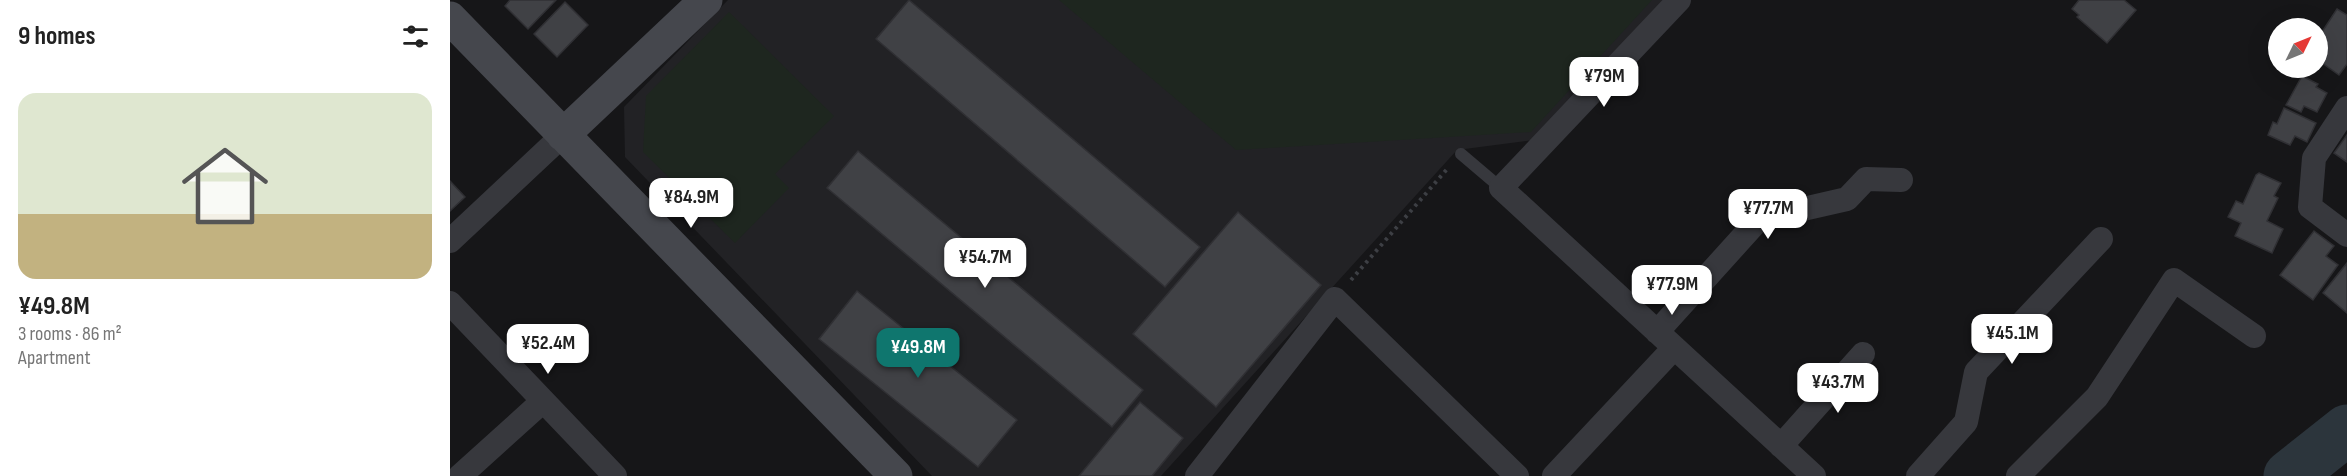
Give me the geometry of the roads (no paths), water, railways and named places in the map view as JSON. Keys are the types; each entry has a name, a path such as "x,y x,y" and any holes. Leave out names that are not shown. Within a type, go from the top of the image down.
{"street":[{"path":"450,241 706,0"},
{"path":"1679,0 1501,188 1814,476"},
{"path":"450,18 896,476"},
{"path":"2347,108 2314,158 2310,207 2347,236"},
{"path":"1554,476 1666,340 1759,219 1847,199 1866,179 1901,180"},
{"path":"1918,476 1966,422 1977,372 2101,239"},
{"path":"2018,476 2097,397 2174,280 2254,336"},
{"path":"1197,476 1335,298 1516,476"},
{"path":"450,303 615,476"},
{"path":"1781,446 1863,354"},
{"path":"460,476 543,401"}],"lane":[{"path":"1461,154 1501,188"}],"waterway":[{"path":"2289,476 2347,430"}]}
